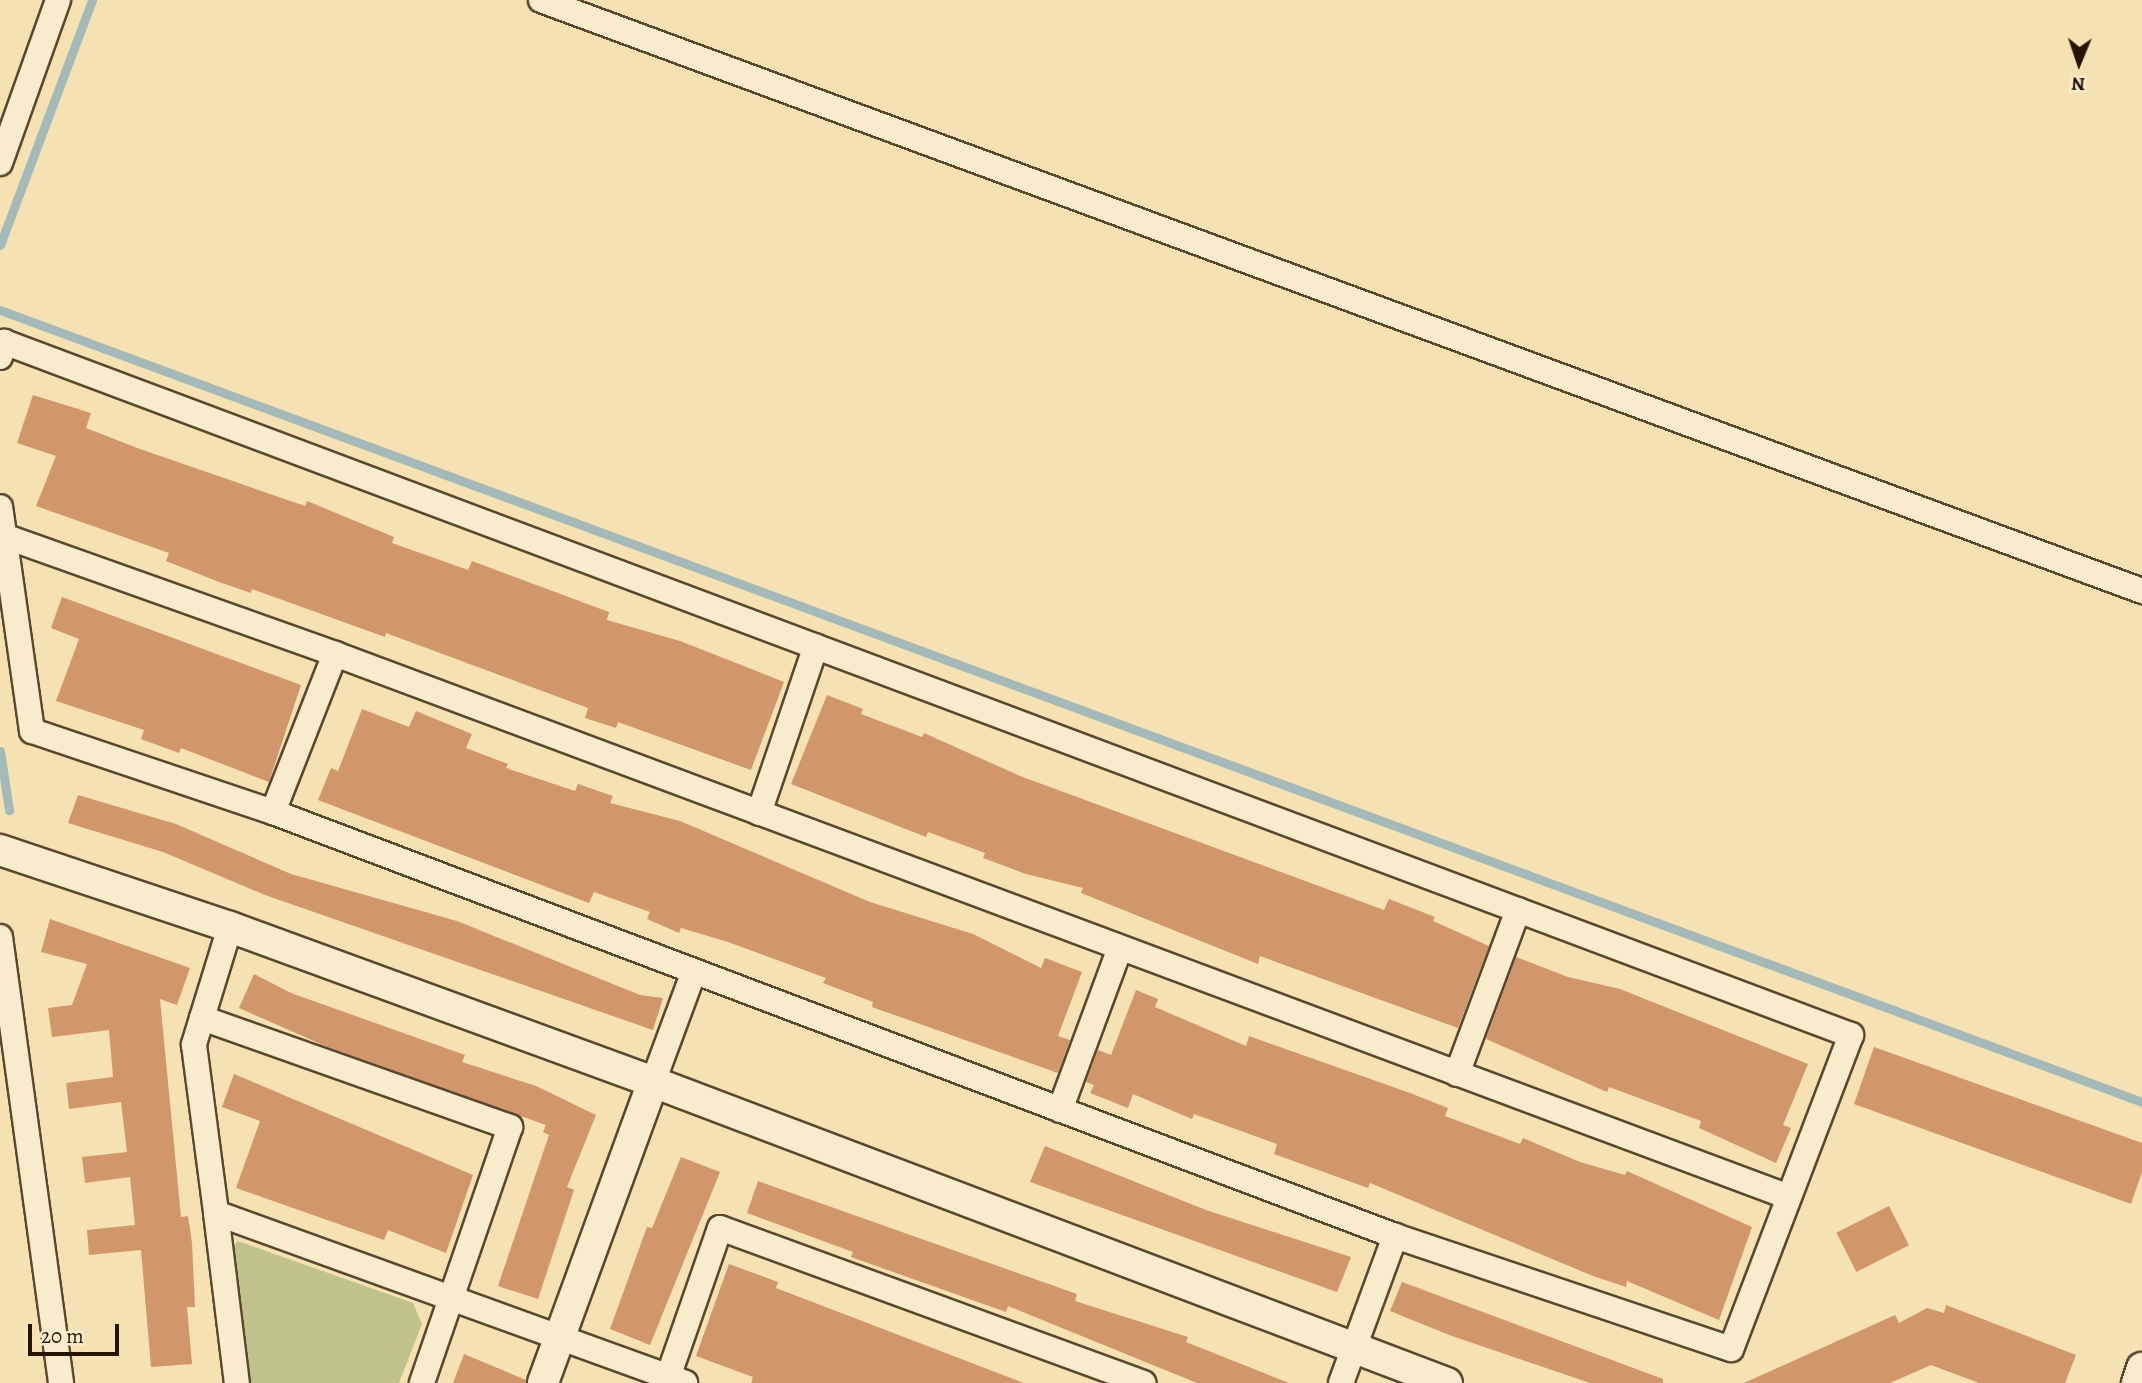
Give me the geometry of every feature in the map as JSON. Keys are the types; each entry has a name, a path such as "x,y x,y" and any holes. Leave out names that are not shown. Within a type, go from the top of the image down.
{"street":[{"path":"0,163 58,0"},
{"path":"541,0 2142,591"},
{"path":"0,357 4,342 1851,1035 1731,1349 1395,1237 274,812 32,731 0,507"},
{"path":"4,536 335,654 1789,1197"},
{"path":"759,813 816,646"},
{"path":"274,812 335,654"},
{"path":"0,850 230,927 653,1082 1447,1383"},
{"path":"1457,1074 1518,910"},
{"path":"230,927 194,1045 237,1383"},
{"path":"0,937 61,1383"},
{"path":"1060,1110 1120,948"},
{"path":"543,1383 694,971"},
{"path":"202,1018 510,1127 422,1383"},
{"path":"216,1213 673,1381 720,1228 1143,1383"},
{"path":"1341,1383 1395,1237"},
{"path":"2137,1383 2142,1368"}],"green space":[{"path":"238,1241 413,1303 422,1324 399,1383 248,1383 227,1251"}],"building":[{"path":"33,395 91,413 86,428 140,449 305,506 307,501 394,537 392,543 468,570 472,561 609,612 607,620 680,641 784,682 751,770 618,722 616,728 585,718 588,708 386,633 385,637 252,589 251,593 219,582 166,561 169,553 36,506 56,456 17,443"},
{"path":"62,597 301,685 269,782 181,748 179,753 141,739 144,730 56,701 79,639 51,628"},
{"path":"827,695 863,709 861,714 922,737 924,733 1020,776 1384,910 1389,899 1435,917 1433,921 1489,946 1458,1028 1260,956 1258,964 1081,893 1083,888 1026,874 983,858 985,853 928,832 926,837 791,784"},
{"path":"362,709 409,727 416,711 472,734 466,748 508,764 506,768 575,791 578,784 613,796 610,803 680,821 870,902 973,934 1041,968 1045,958 1082,972 1058,1036 1070,1040 1058,1073 872,1007 873,1002 823,983 826,978 728,942 681,928 679,933 647,919 650,912 594,892 589,903 318,800 331,768 338,771"},
{"path":"78,795 176,824 291,874 457,921 640,995 663,998 653,1030 265,895 163,852 68,823"},
{"path":"50,919 190,968 177,1005 160,999 181,1217 188,1216 192,1243 195,1307 187,1307 192,1364 151,1367 141,1250 89,1255 87,1230 135,1225 130,1177 85,1183 82,1157 127,1152 121,1102 69,1109 66,1083 113,1077 109,1030 52,1037 48,1008 72,1005 87,964 41,952"},
{"path":"1516,957 1568,977 1620,989 1808,1064 1783,1125 1791,1128 1776,1163 1699,1128 1701,1121 1609,1087 1607,1092 1486,1039"},
{"path":"254,974 291,993 465,1055 462,1062 536,1086 596,1115 567,1187 574,1190 538,1299 498,1286 549,1135 543,1132 546,1125 325,1046 239,1008"},
{"path":"1136,990 1158,999 1155,1007 1246,1046 1249,1036 1410,1093 1448,1108 1445,1116 1520,1144 1523,1138 1580,1162 1625,1175 1627,1171 1752,1227 1719,1320 1627,1281 1626,1287 1593,1276 1370,1183 1368,1188 1274,1154 1277,1144 1194,1114 1192,1119 1133,1094 1128,1108 1090,1093 1094,1085 1086,1082 1098,1050 1111,1055"},
{"path":"1874,1047 2142,1143 2142,1172 2131,1204 1854,1104"},
{"path":"234,1074 473,1175 446,1253 388,1230 384,1240 236,1188 260,1121 222,1107"},
{"path":"1045,1146 1206,1210 1351,1257 1337,1292 1030,1182"},
{"path":"681,1157 720,1172 650,1345 610,1329 647,1227 652,1228"},
{"path":"758,1181 1077,1294 1075,1301 1188,1337 1186,1342 1289,1383 1197,1383 1008,1306 1006,1312 851,1257 853,1252 747,1213"},
{"path":"1889,1206 1909,1245 1856,1272 1836,1233"},
{"path":"729,1264 778,1282 776,1288 1024,1383 751,1383 753,1377 696,1356"},
{"path":"1402,1282 1663,1379 1663,1383 1590,1383 1449,1335 1390,1311"},
{"path":"1946,1305 2076,1355 2065,1383 1979,1383 1931,1365 1890,1383 1744,1383 1895,1315 1899,1323 1927,1308 1944,1313"},
{"path":"464,1354 526,1380 526,1383 453,1383"}],"waterway":[{"path":"0,245 92,0"},
{"path":"0,310 2142,1102"},
{"path":"0,751 9,810"}]}
